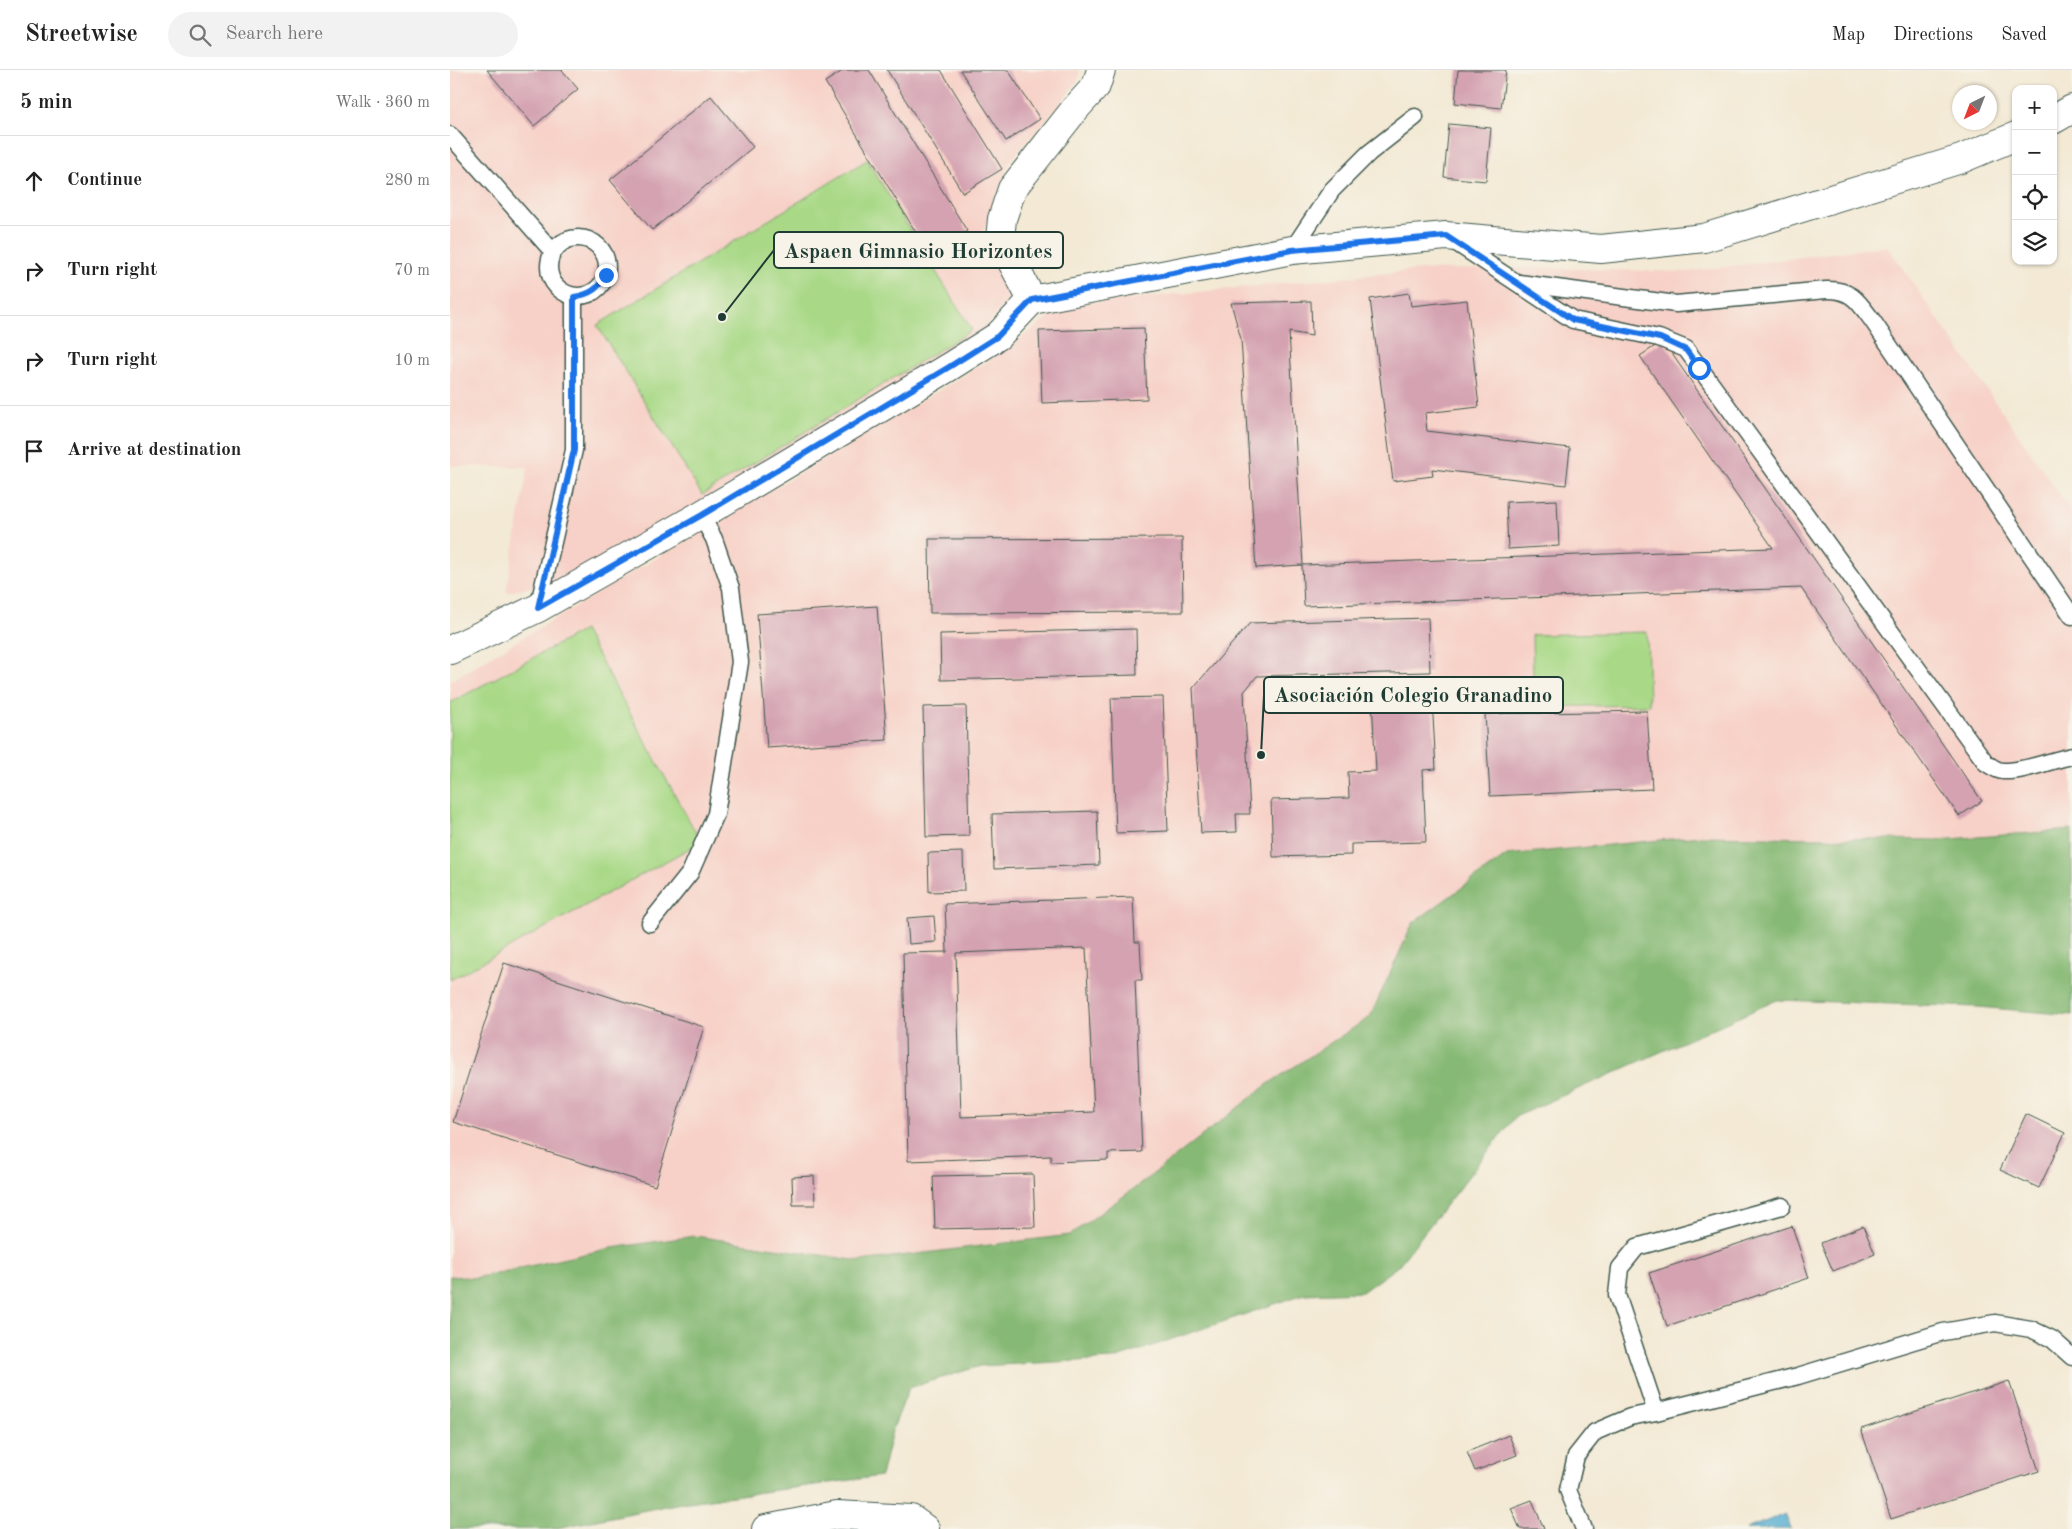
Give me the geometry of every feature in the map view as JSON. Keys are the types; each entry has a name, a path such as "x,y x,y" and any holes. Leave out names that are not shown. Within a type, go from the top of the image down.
{"street":[{"path":"1032,300 1000,239 1002,219 1012,189 1075,109 1096,86 1102,70"},
{"path":"2057,118 2072,109"},
{"path":"450,650 538,608 702,515 998,336 1032,300 1292,250 1446,236 1601,249 1704,238 1961,159 2012,138"},
{"path":"766,1529 837,1515 911,1519 925,1529"}],"lane":[{"path":"1292,250 1332,190 1369,153 1415,117"},
{"path":"450,135 553,252"},
{"path":"1446,236 1573,320 1660,338 1686,350 1986,763 1994,769 2003,771 2021,769 2072,756"},
{"path":"576,238 589,241 600,249 606,261 606,275 599,287 588,295 574,297 554,284 550,275 549,265 553,252 563,242 576,238"},
{"path":"1515,282 1676,304 1839,289 1847,293 1856,299 1872,320 2072,616"},
{"path":"538,608 574,450 574,297"},
{"path":"650,923 690,873 716,814 740,662 731,588 714,539 702,515"},
{"path":"1656,1412 1617,1295 1620,1268 1637,1247 1782,1206"},
{"path":"1584,1529 1568,1490 1576,1456 1595,1432 1630,1417 1798,1376 1943,1332 1995,1323 2031,1329 2052,1339 2072,1358"}],"shaded area":[{"path":"450,70 1079,70 1079,78 1061,103 1010,161 983,231 1014,292 973,342 574,577 506,593 528,467 450,466"},
{"path":"1887,246 2072,512 2072,830 1937,840 1413,923 1370,1017 1268,1084 1143,1182 1070,1235 927,1284 450,1299 450,681 998,355 1065,305 1420,270 1537,268 1686,272"}],"green space":[{"path":"867,160 972,330 702,495 597,325"},
{"path":"584,630 701,842 450,980 450,703"},
{"path":"1647,632 1649,705 1534,707 1532,635"},
{"path":"2072,830 2072,1015 1978,1007 1777,1000 1515,1117 1398,1266 1362,1292 1304,1294 1114,1359 980,1366 909,1388 892,1431 881,1476 681,1503 552,1529 450,1529 450,1276 475,1278 612,1248 695,1236 860,1261 1070,1235 1143,1182 1268,1084 1370,1017 1413,923 1507,855 1701,836 1937,840"}],"water":[{"path":"1785,1514 1791,1529 1746,1529"}],"building":[{"path":"487,70 562,70 578,89 534,126"},
{"path":"844,70 869,70 967,231 929,254 825,82"},
{"path":"887,70 941,70 1002,169 963,193"},
{"path":"960,70 1008,70 1040,119 1006,141"},
{"path":"1458,70 1506,70 1501,108 1455,103"},
{"path":"711,96 753,147 652,230 610,180"},
{"path":"1449,124 1491,128 1486,181 1444,177"},
{"path":"1409,293 1411,306 1467,300 1479,407 1425,413 1427,431 1570,448 1566,485 1432,469 1433,476 1393,481 1370,299"},
{"path":"1311,301 1312,336 1289,332 1303,565 1773,548 1640,356 1663,341 1982,801 1959,816 1801,588 1304,606 1302,565 1256,568 1241,339 1231,303"},
{"path":"1144,328 1147,399 1042,403 1039,331"},
{"path":"1557,500 1559,546 1508,549 1506,502"},
{"path":"1182,538 1183,612 930,613 929,539"},
{"path":"877,606 887,740 767,748 757,614"},
{"path":"1428,618 1430,672 1257,676 1244,692 1250,814 1236,814 1237,832 1201,833 1193,688 1250,623"},
{"path":"1136,629 1137,675 941,680 940,634"},
{"path":"1431,682 1436,769 1423,770 1426,842 1351,844 1351,855 1273,857 1271,800 1349,798 1348,772 1376,771 1371,685"},
{"path":"1163,697 1168,831 1116,833 1111,698"},
{"path":"966,706 969,836 926,837 923,707"},
{"path":"1647,711 1652,789 1490,796 1485,714"},
{"path":"1097,811 1099,865 994,869 992,814"},
{"path":"963,852 964,891 929,892 928,853"},
{"path":"1133,897 1135,942 1140,942 1142,980 1135,980 1142,1152 1108,1153 1108,1160 1051,1162 1051,1156 908,1161 903,953 947,952 945,904","holes":["1086,948 1094,1112 961,1117 956,953"]},
{"path":"934,916 936,942 909,944 907,918"},
{"path":"504,963 704,1027 655,1186 453,1122"},
{"path":"2026,1114 2065,1133 2039,1188 2000,1170"},
{"path":"1033,1174 1035,1227 935,1229 933,1176"},
{"path":"814,1176 815,1205 793,1205 792,1177"},
{"path":"1792,1226 1809,1278 1667,1326 1649,1273"},
{"path":"1863,1226 1875,1254 1833,1271 1821,1243"},
{"path":"2009,1381 2039,1471 1891,1519 1861,1429"},
{"path":"1509,1435 1517,1455 1475,1471 1467,1452"},
{"path":"1532,1500 1544,1529 1520,1529 1511,1508"}],"place":[{"name":"Aspaen Gimnasio Horizontes","path":"722,317"},
{"name":"Asociación Colegio Granadino","path":"1261,755"}],"route":[{"path":"606,275 599,287 588,295 574,297 574,450 538,608 702,515 949,367 998,336 1032,300 1292,250 1446,236 1573,320 1660,338 1686,350 1699,368"}]}
